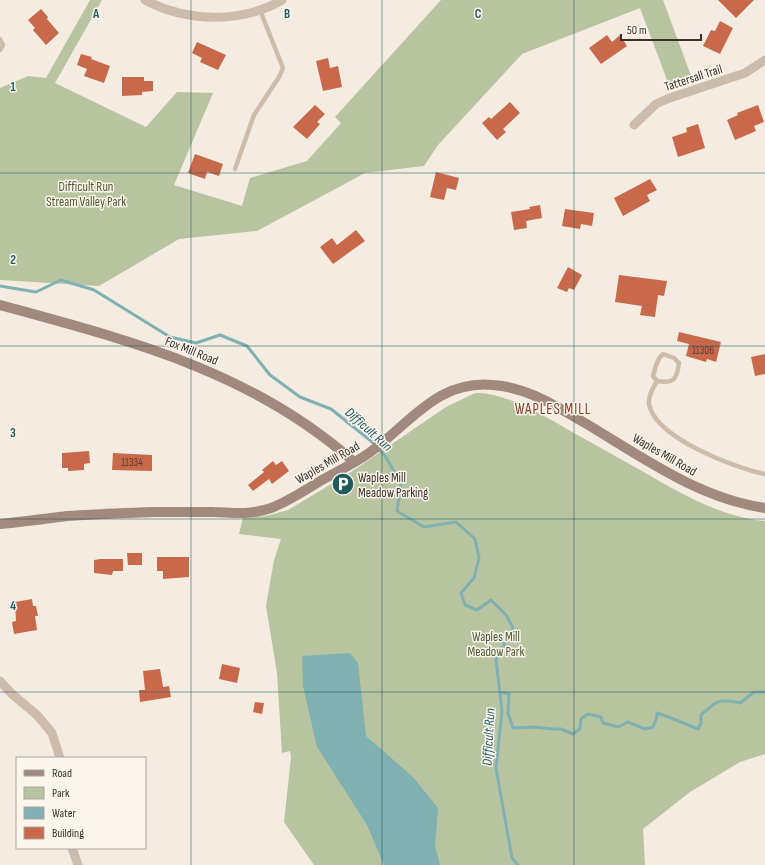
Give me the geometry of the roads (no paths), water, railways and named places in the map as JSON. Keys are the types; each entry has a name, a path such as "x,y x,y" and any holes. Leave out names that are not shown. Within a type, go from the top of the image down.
{"main road":[{"name":"Fox Mill Road","path":"0,305 98,332 154,350 196,365 237,383 305,422 331,441 354,462"},
{"name":"Waples Mill Road","path":"0,524 67,516 158,512 244,513 269,508 284,502 367,454 428,403 441,395 463,387 477,384 506,387 528,393 542,399 699,489 724,499 765,508"}],"street":[{"path":"145,0 159,7 175,12 207,17 231,16 260,10 270,7 282,0"},
{"name":"Tattersall Trail","path":"634,125 656,104 745,73 765,60"},
{"path":"0,681 12,694 37,715 52,733 60,757"},
{"path":"72,849 78,865"}],"lane":[{"path":"235,169 254,115 279,77 283,68 260,10"},
{"path":"0,39 3,45 0,50"},
{"path":"663,354 674,358 679,363 676,377 671,381 664,383 657,381 653,376 657,362 661,356 663,354"},
{"path":"657,381 650,396 649,403 656,419 665,428 682,441 696,448 747,470 765,474"}],"water":[{"path":"350,653 358,663 366,736 413,777 438,808 435,846 440,865 384,865 367,825 317,747 303,686 302,656"}],"waterway":[{"name":"Difficult Run","path":"0,286 36,292 61,280 94,290 170,337 196,343 220,335 247,346 270,375 300,397 331,409 371,441 385,456 401,483 397,511 424,527 456,522 475,539 479,558 474,578 461,593 465,605 477,610 491,600 506,615 513,628 496,660 502,711 496,768 512,858 518,865"},
{"path":"500,692 509,694 508,713 513,728 534,727 561,729 573,734 580,729 581,719 588,714 601,717 603,723 618,727 628,722 645,729 653,727 657,713 698,729 701,723 701,715 714,704 722,701 740,703 754,692 765,692"}],"place":[{"name":"Waples Mill Meadow Parking","path":"343,484"}],"district":[{"name":"WAPLES MILL","path":"553,409"}],"park label":[{"name":"Difficult Run Stream Valley Park","path":"86,194"},
{"name":"Waples Mill Meadow Park","path":"496,644"}]}
